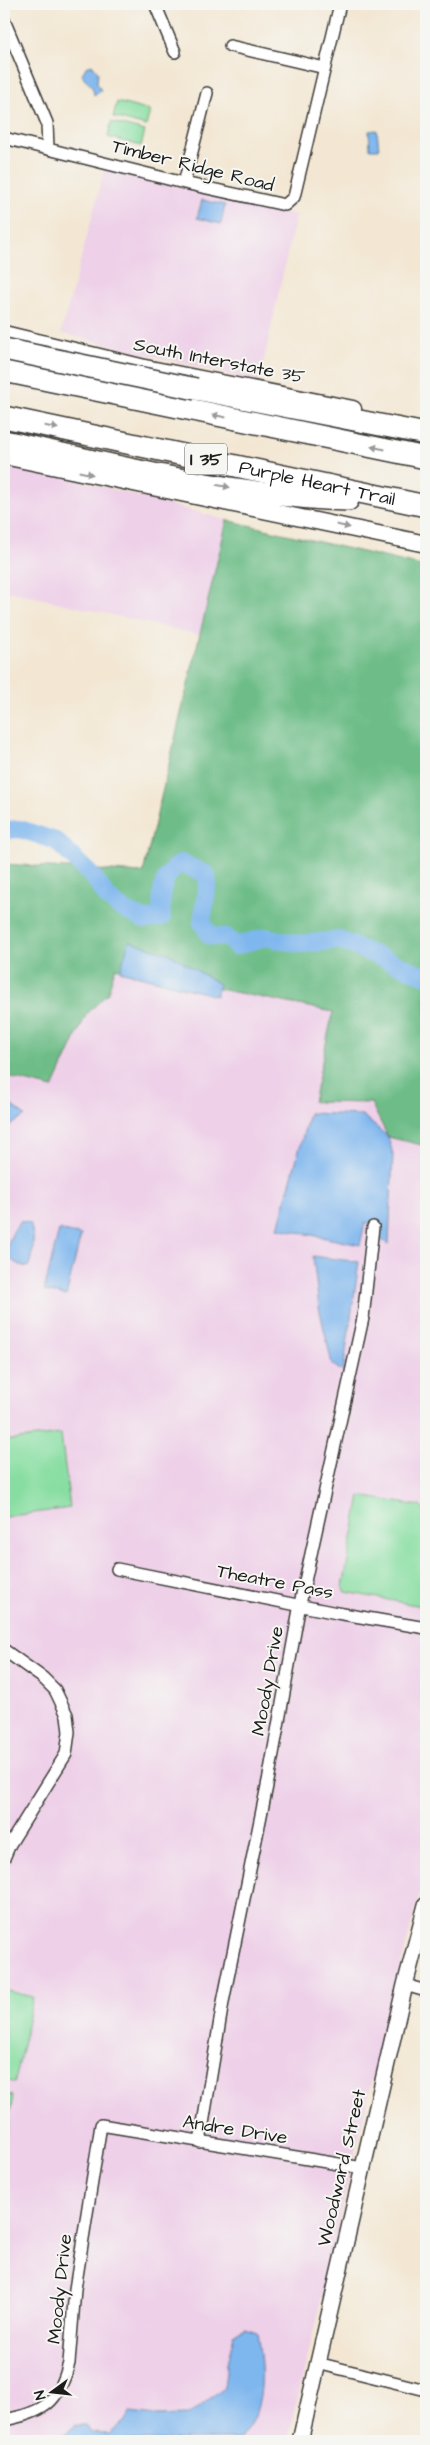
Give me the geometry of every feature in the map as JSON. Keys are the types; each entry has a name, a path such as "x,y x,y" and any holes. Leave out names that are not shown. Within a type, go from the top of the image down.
{"highway":[{"path":"4,344 103,378 146,402"},
{"path":"4,349 426,434"},
{"name":"I 35","path":"4,371 146,402 426,458"},
{"name":"Purple Heart Trail","path":"4,417 417,504"},
{"path":"4,442 120,467 229,487 323,499 417,504"}],"main road":[{"name":"South Interstate 35","path":"4,334 145,368 302,398 426,426"},
{"path":"4,456 426,544"}],"street":[{"path":"155,4 175,52"},
{"name":"Timber Ridge Road","path":"4,138 184,183 282,205 289,204 294,197 340,4"},
{"path":"4,20 47,123 48,148"},
{"path":"230,46 325,68"},
{"path":"184,183 207,93"},
{"name":"Moody Drive","path":"200,2142 223,2002 267,1784 300,1604 362,1327 373,1227"},
{"name":"Theatre Pass","path":"117,1569 426,1628"},
{"path":"4,1650 43,1678 55,1690 66,1715 69,1732 66,1754 10,1844 4,1858"},
{"name":"Woodward Street","path":"300,2441 405,1985 426,1905"},
{"path":"405,1985 426,1992"},
{"name":"Moody Drive","path":"4,2420 42,2409 55,2397 65,2379 69,2363 80,2249 101,2125"},
{"name":"Andre Drive","path":"101,2125 363,2168"},
{"path":"317,2363 426,2390"}],"shaded area":[{"path":"105,168 296,215 259,382 61,333"},
{"path":"4,460 227,520 199,635 4,590"},
{"path":"115,968 333,1012 371,1103 388,1137 426,1146 426,1869 379,2050 288,2441 4,2441 4,1076 53,1088 86,1015 108,993"}],"green space":[{"path":"117,102 150,111 146,126 113,117"},
{"path":"111,122 145,131 141,146 108,137"},
{"path":"227,520 426,567 426,1146 388,1137 371,1103 313,1102 333,1012 115,968 108,993 86,1015 53,1088 4,1076 4,864 143,873"},
{"path":"61,1434 70,1508 4,1517 4,1441"},
{"path":"360,1496 420,1506 426,1513 426,1607 346,1592 343,1587"},
{"path":"4,1990 33,1997 15,2082 4,2081"},
{"path":"4,2094 13,2096 4,2146"}],"water":[{"path":"92,65 98,72 97,84 101,90 94,95 92,86 84,79 82,74 86,67"},
{"path":"377,130 379,149 370,149 369,131"},
{"path":"202,200 225,205 221,224 197,218"},
{"path":"129,941 170,954 219,984 216,996 120,971"},
{"path":"4,1103 11,1105 25,1116 10,1126 4,1120"},
{"path":"309,1113 362,1115 388,1137 393,1154 389,1244 380,1239 377,1223 365,1223 360,1245 278,1228"},
{"path":"20,1221 30,1223 33,1234 33,1251 28,1267 13,1261 8,1251 8,1244"},
{"path":"59,1230 81,1235 66,1296 44,1291"},
{"path":"313,1256 359,1262 343,1372 332,1364 319,1307"},
{"path":"245,2328 257,2332 261,2361 261,2388 255,2414 249,2427 240,2439 56,2441 76,2425 86,2425 91,2433 109,2434 126,2421 130,2413 155,2416 190,2415 224,2387 234,2334"}],"waterway":[{"path":"4,833 7,830 20,829 56,841 95,879 107,897 119,907 144,920 162,917 161,901 165,880 174,868 181,863 206,874 208,882 202,922 210,936 226,937 236,946 265,937 301,944 339,940 426,976"}]}
